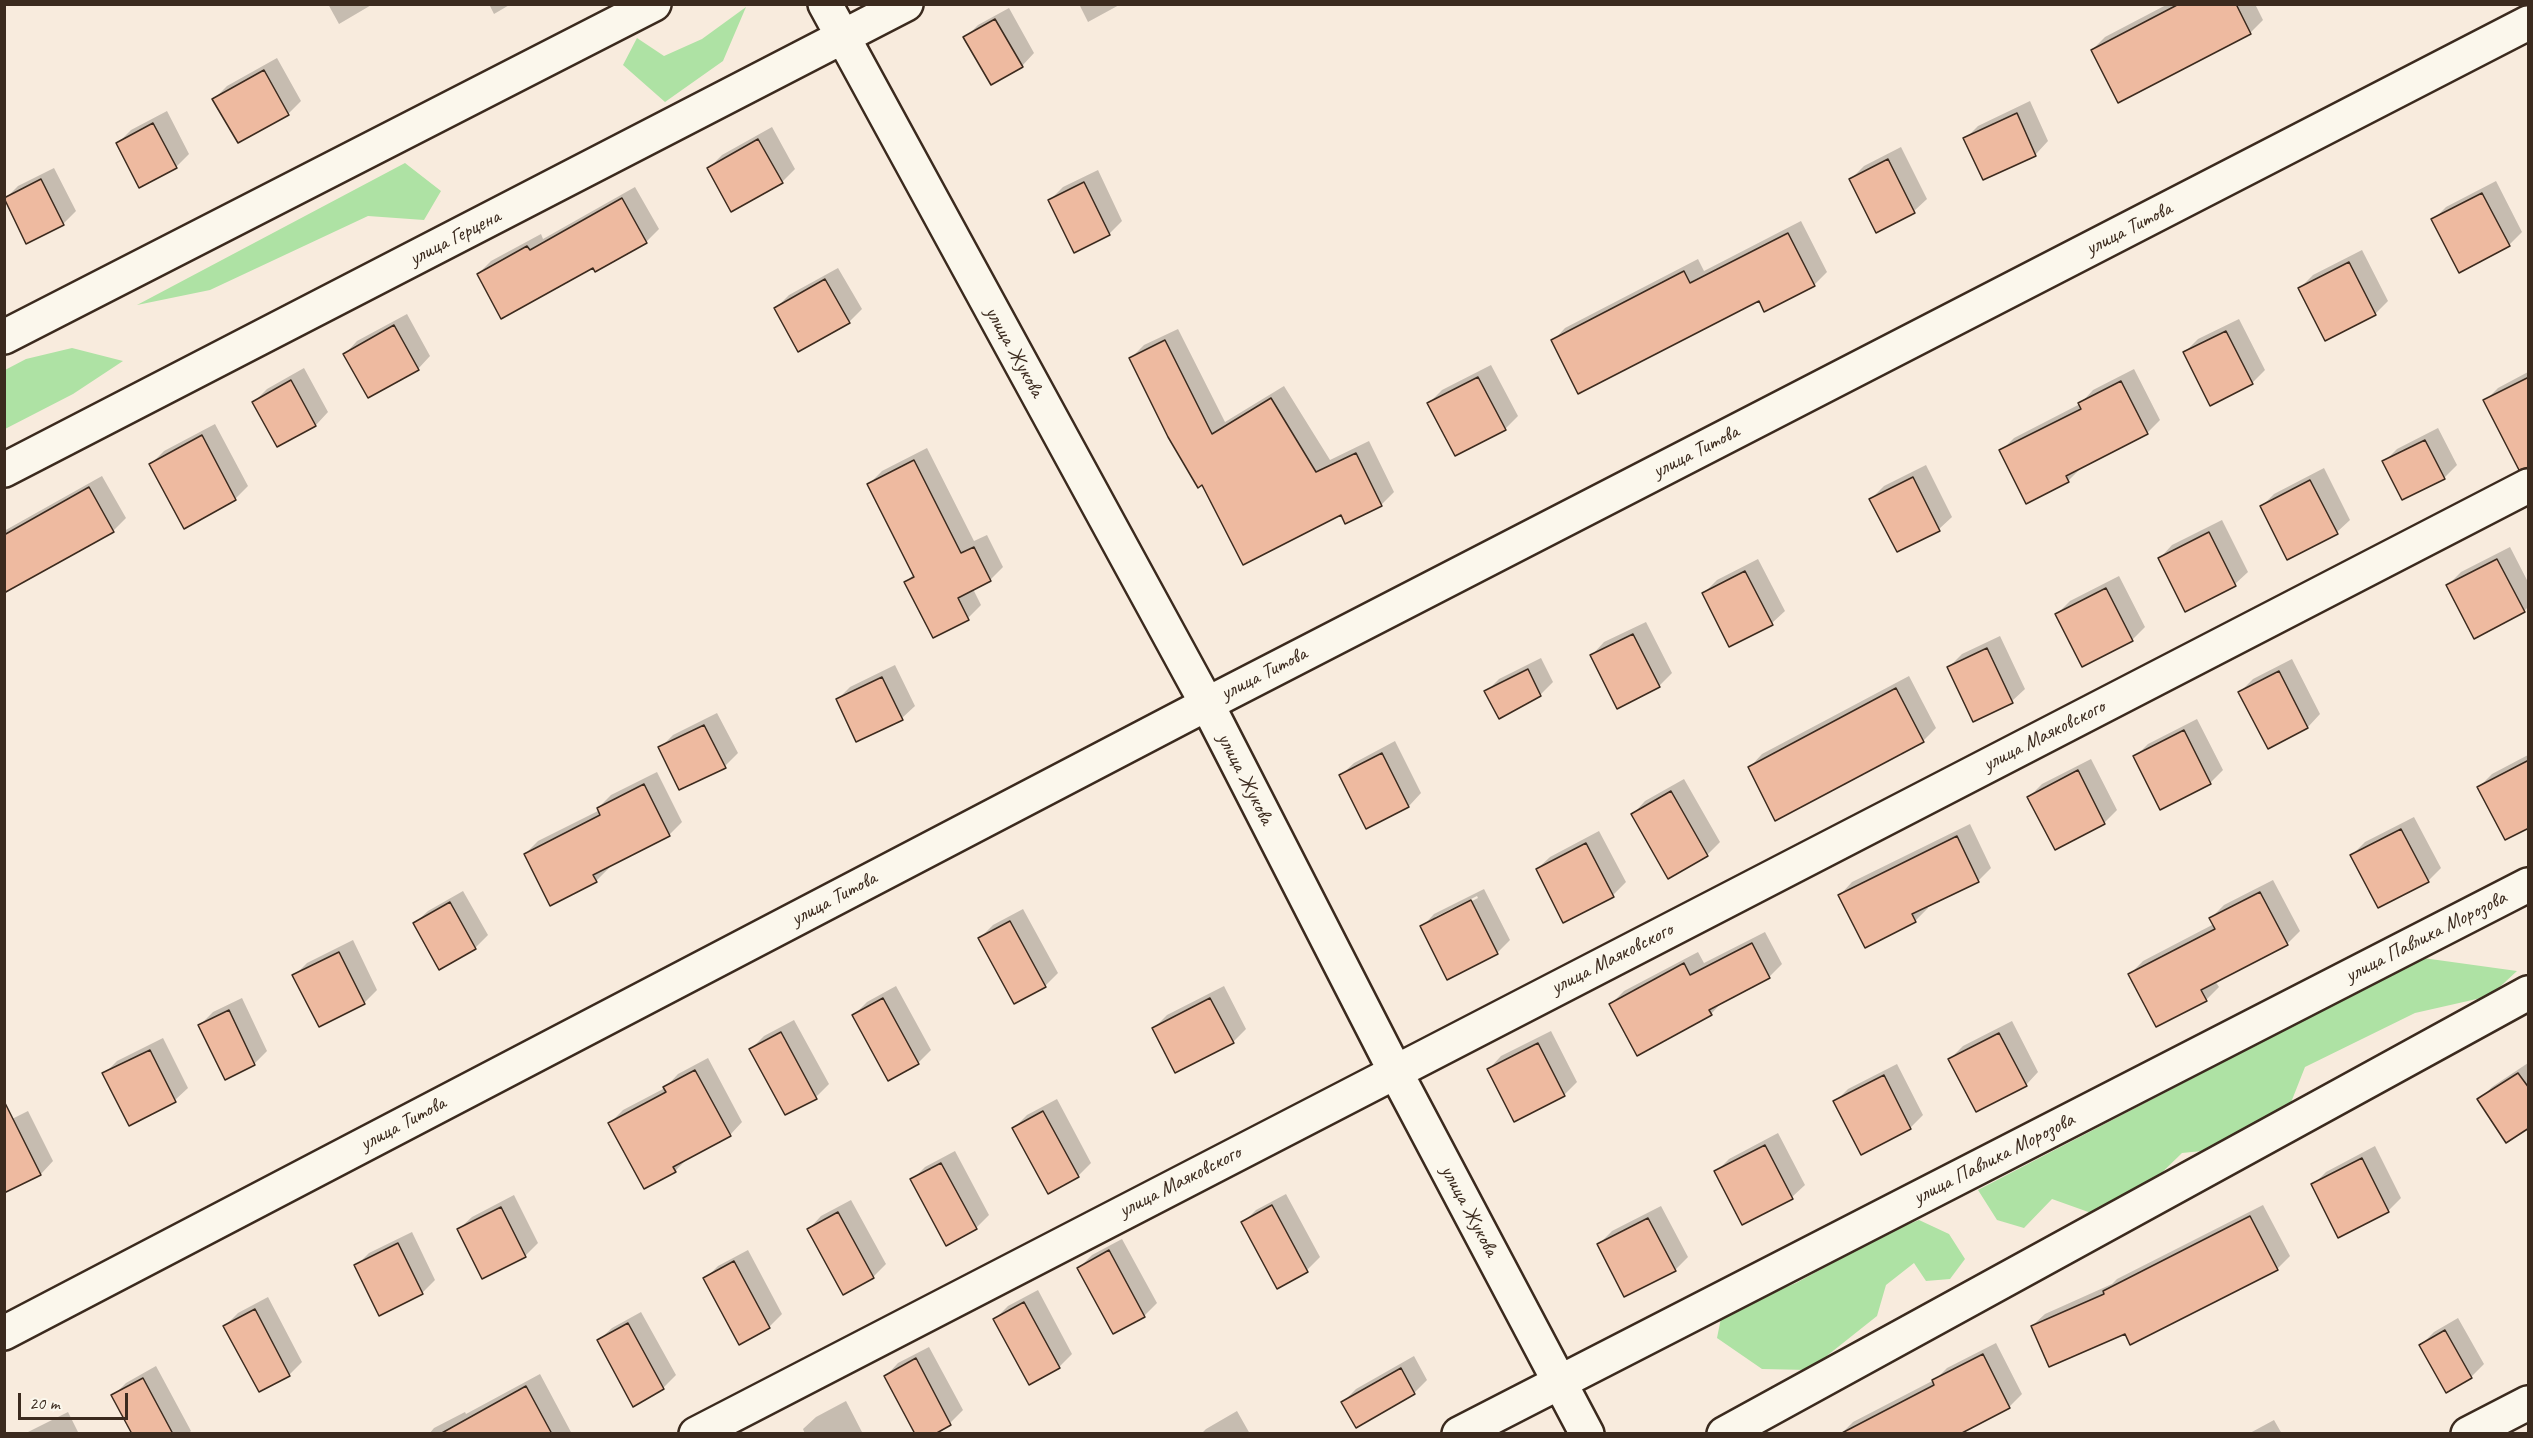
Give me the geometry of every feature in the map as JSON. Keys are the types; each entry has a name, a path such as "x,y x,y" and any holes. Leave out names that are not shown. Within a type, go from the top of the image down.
{"street":[{"path":"4,337 654,4"},
{"name":"улица Жукова","path":"825,4 1207,704 1395,1071 1587,1434"},
{"name":"улица Герцена","path":"4,470 906,4"},
{"name":"улица Титова","path":"4,1333 1207,704 2529,23"},
{"name":"улица Маяковского","path":"696,1434 2529,486"},
{"name":"улица Павлика Морозова","path":"1459,1434 2529,885"},
{"path":"1724,1434 2529,993"},
{"path":"2468,1434 2529,1403"}],"green space":[{"path":"746,7 723,61 665,102 623,65 637,38 664,56 702,39"},
{"path":"405,163 441,191 424,220 368,216 210,290 137,305"},
{"path":"72,348 123,361 73,394 5,429 5,370 26,359"},
{"path":"2423,958 2517,971 2490,996 2415,1013 2305,1067 2290,1105 2222,1149 2182,1153 2145,1189 2094,1214 2052,1199 2024,1228 1997,1220 1978,1190"},
{"path":"1919,1220 1949,1234 1965,1259 1950,1279 1926,1281 1914,1263 1886,1285 1877,1316 1809,1370 1762,1369 1717,1338 1722,1313 1796,1283 1893,1230"}],"building":[{"path":"2179,4 2236,4 2251,34 2118,103 2091,50"},
{"path":"995,19 1023,67 991,85 963,37"},
{"path":"264,70 289,115 238,143 212,99"},
{"path":"2017,113 2036,156 1983,180 1963,138"},
{"path":"153,123 177,168 139,188 116,143"},
{"path":"758,139 783,183 731,212 707,168"},
{"path":"1888,159 1915,213 1876,233 1849,179"},
{"path":"41,179 64,225 26,244 4,198"},
{"path":"1084,182 1110,235 1074,253 1048,200"},
{"path":"2482,193 2510,246 2459,273 2431,219"},
{"path":"622,198 647,243 595,272 593,268 501,319 477,274 527,246 530,250"},
{"path":"1788,233 1815,286 1764,312 1759,301 1578,394 1551,340 1684,271 1690,283"},
{"path":"2349,262 2376,315 2325,341 2298,288"},
{"path":"825,279 850,323 798,352 774,308"},
{"path":"394,325 419,370 368,398 343,354"},
{"path":"2226,331 2253,384 2210,406 2183,352"},
{"path":"1165,340 1212,434 1271,398 1316,472 1356,453 1382,506 1345,524 1341,515 1243,565 1202,485 1198,488 1168,437 1129,358"},
{"path":"1478,377 1506,430 1455,456 1427,403"},
{"path":"2529,377 2529,467 2519,470 2483,400"},
{"path":"291,380 316,426 277,447 252,402"},
{"path":"2121,381 2148,434 2066,476 2069,482 2026,504 1999,450 2081,409 2078,403"},
{"path":"202,435 236,500 184,529 149,464"},
{"path":"2425,440 2445,479 2402,500 2382,461"},
{"path":"914,460 961,553 974,547 991,581 958,598 969,620 933,638 904,582 914,577 867,484"},
{"path":"1913,477 1940,531 1897,552 1869,499"},
{"path":"2310,480 2338,534 2287,560 2260,506"},
{"path":"89,487 114,532 4,593 4,535"},
{"path":"2209,532 2236,586 2185,612 2158,558"},
{"path":"2497,559 2525,612 2474,639 2446,585"},
{"path":"1745,571 1773,625 1729,647 1702,593"},
{"path":"2106,588 2133,641 2082,667 2055,614"},
{"path":"1633,634 1660,687 1617,709 1590,655"},
{"path":"1987,648 2013,703 1973,722 1947,667"},
{"path":"1528,669 1541,696 1499,719 1484,691"},
{"path":"2279,671 2308,728 2268,749 2238,692"},
{"path":"882,677 903,720 856,742 836,699"},
{"path":"1896,688 1924,742 1775,821 1748,767"},
{"path":"704,725 726,768 679,790 658,747"},
{"path":"2184,730 2211,784 2160,810 2133,756"},
{"path":"1382,753 1409,807 1366,829 1339,775"},
{"path":"2529,760 2529,828 2505,840 2477,787"},
{"path":"2078,770 2105,824 2055,850 2027,797"},
{"path":"644,784 670,836 593,875 597,882 550,906 524,854 600,815 597,808"},
{"path":"1671,791 1708,856 1668,879 1631,814"},
{"path":"2401,829 2429,882 2378,908 2350,855"},
{"path":"1957,836 1979,882 1912,914 1916,922 1865,948 1838,895"},
{"path":"1586,843 1614,897 1563,923 1536,869"},
{"path":"2260,892 2288,945 2201,990 2207,1001 2156,1027 2128,974 2215,929 2209,918"},
{"path":"1471,900 1498,954 1447,980 1420,926"},
{"path":"450,902 476,949 439,970 413,923"},
{"path":"1010,921 1046,987 1014,1004 978,938"},
{"path":"1752,943 1770,978 1709,1010 1712,1015 1637,1056 1609,1004 1684,963 1690,975"},
{"path":"339,952 365,1004 319,1027 292,975"},
{"path":"883,998 919,1064 888,1081 852,1015"},
{"path":"1210,998 1234,1043 1175,1073 1152,1028"},
{"path":"229,1010 255,1065 225,1080 198,1025"},
{"path":"781,1032 817,1099 785,1115 749,1049"},
{"path":"1999,1033 2027,1086 1976,1112 1948,1059"},
{"path":"1538,1043 1565,1096 1514,1122 1487,1069"},
{"path":"150,1050 176,1102 129,1126 102,1073"},
{"path":"695,1070 731,1136 673,1167 676,1172 644,1189 608,1123 666,1092 663,1087"},
{"path":"2518,1073 2529,1088 2529,1128 2506,1143 2477,1099"},
{"path":"1884,1075 1911,1129 1861,1155 1833,1101"},
{"path":"4,1101 41,1175 4,1193"},
{"path":"1043,1111 1079,1177 1048,1194 1012,1128"},
{"path":"1765,1145 1793,1199 1742,1225 1714,1171"},
{"path":"2362,1158 2389,1212 2338,1238 2311,1184"},
{"path":"941,1163 977,1229 946,1246 910,1179"},
{"path":"1272,1205 1308,1272 1277,1289 1241,1222"},
{"path":"501,1207 526,1257 482,1279 457,1229"},
{"path":"838,1212 874,1278 843,1295 807,1229"},
{"path":"2250,1216 2278,1270 2130,1345 2125,1334 2049,1367 2031,1326 2104,1294 2103,1291"},
{"path":"1648,1218 1676,1271 1624,1297 1597,1244"},
{"path":"398,1243 423,1294 379,1316 354,1265"},
{"path":"1109,1250 1145,1317 1113,1334 1077,1268"},
{"path":"734,1261 770,1328 739,1345 703,1278"},
{"path":"1024,1302 1060,1368 1029,1385 993,1319"},
{"path":"255,1309 290,1376 259,1392 223,1326"},
{"path":"628,1323 664,1389 633,1407 597,1340"},
{"path":"2445,1330 2472,1378 2446,1393 2419,1345"},
{"path":"1983,1354 2010,1408 1960,1434 1840,1434 1934,1385 1932,1380"},
{"path":"916,1358 951,1425 935,1434 915,1434 884,1376"},
{"path":"1401,1368 1415,1394 1356,1428 1341,1402"},
{"path":"143,1378 173,1434 132,1434 111,1395"},
{"path":"526,1386 552,1434 440,1434"}]}
